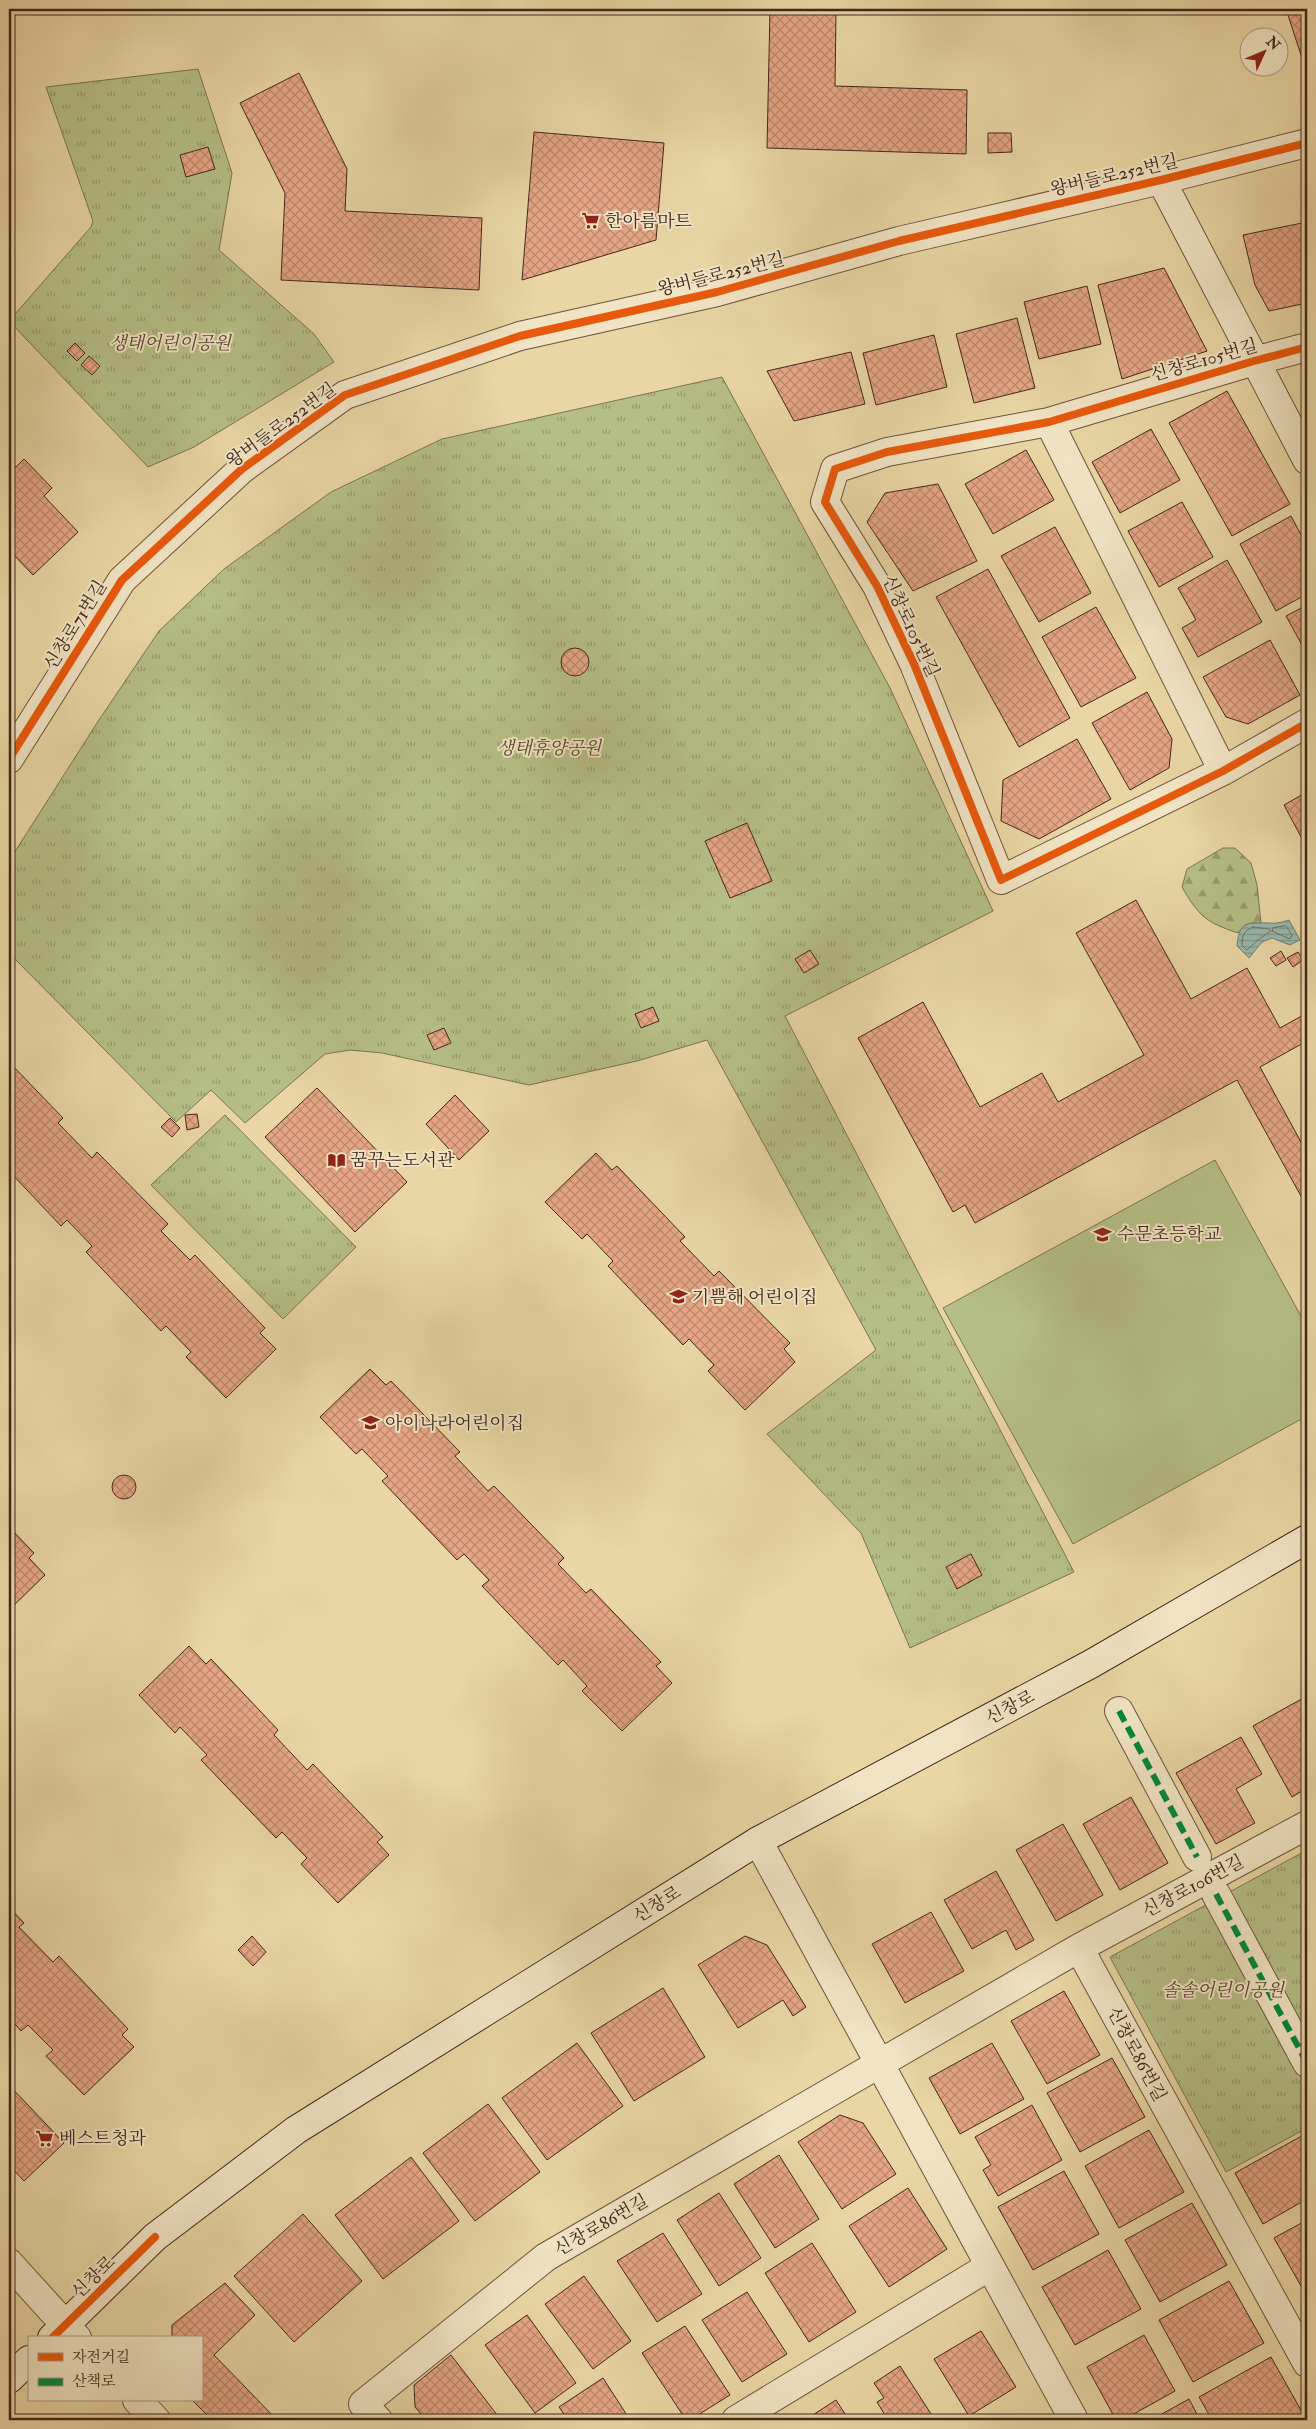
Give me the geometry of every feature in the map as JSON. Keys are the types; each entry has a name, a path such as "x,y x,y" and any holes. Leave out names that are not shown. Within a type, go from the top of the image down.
{"street":[{"name":"왕버들로252번길","path":"184,522 242,470 345,395 520,336 717,292 899,241 1161,180 1307,143"},
{"name":"신창로105번길","path":"1161,180 1307,460"},
{"name":"신창로105번길","path":"1307,347 1049,422 887,452 835,469 825,502 877,586 910,655 1002,880 1223,771 1307,723"},
{"path":"1049,422 1223,771"},
{"name":"신창로71번길","path":"9,759 122,580 184,522"},
{"name":"신창로","path":"65,2334 155,2237 296,2130 758,1841 1091,1664 1307,1539"},
{"path":"1119,1711 1196,1857"},
{"name":"신창로106번길","path":"1079,1948 1307,1825"},
{"path":"758,1841 877,2063 1074,2420"},
{"path":"1216,1894 1307,2063"},
{"name":"신창로86번길","path":"378,2420 363,2404 546,2256 1079,1948 1307,2363"},
{"path":"9,2262 65,2334"},
{"path":"736,2420 990,2266"},
{"path":"9,2379 28,2361"},
{"path":"139,2402 156,2420"}],"green space":[{"name":"생태어린이공원","path":"198,69 232,173 219,250 314,334 334,362 194,447 148,467 9,321 91,227 93,221 46,87"},
{"name":"생태휴양공원","path":"722,377 890,688 993,911 785,1016 1074,1572 910,1648 861,1533 767,1434 876,1350 707,1040 637,1061 529,1085 382,1053 350,1050 325,1054 245,1123 211,1090 176,1122 9,953 9,861 97,723 159,631 224,569 331,492 442,439"},
{"path":"1223,848 1235,848 1251,863 1257,885 1261,923 1247,924 1238,933 1204,917 1193,905 1182,887 1187,869"},
{"path":"225,1115 356,1247 283,1319 151,1185"},
{"path":"1215,1160 1307,1327 1307,1416 1073,1544 943,1308"},
{"name":"솔솔어린이공원","path":"1307,1850 1307,2128 1226,2172 1110,1957"}],"water":[{"path":"1289,920 1300,940 1290,945 1272,938 1262,942 1249,958 1237,946 1240,932 1246,925"}],"building":[{"path":"770,9 836,9 835,86 967,90 966,154 767,148"},
{"path":"1286,9 1307,9 1307,57 1302,58"},
{"path":"299,73 347,169 345,211 482,218 479,290 281,280 285,193 240,103"},
{"path":"534,132 664,143 656,240 522,280"},
{"path":"988,133 1011,133 1012,152 988,153"},
{"path":"208,147 215,169 186,177 180,155"},
{"path":"1307,222 1307,272 1304,273 1307,285 1307,303 1269,311 1255,285 1243,235"},
{"path":"1164,268 1207,351 1122,379 1098,285"},
{"path":"1087,286 1101,344 1039,359 1024,302"},
{"path":"1017,318 1035,388 974,403 956,334"},
{"path":"934,335 947,387 876,405 863,353"},
{"path":"75,343 85,353 77,361 67,351"},
{"path":"851,352 865,404 794,421 767,371"},
{"path":"89,356 100,366 92,375 81,365"},
{"path":"1227,391 1290,504 1232,536 1169,423"},
{"path":"1151,429 1180,480 1120,513 1092,462"},
{"path":"1026,450 1054,500 993,534 965,484"},
{"path":"24,459 52,488 44,496 78,532 33,575 9,550 9,460 16,467"},
{"path":"938,484 977,561 913,591 867,522 885,493"},
{"path":"1182,502 1213,557 1159,587 1128,531"},
{"path":"1291,516 1307,546 1307,594 1276,611 1240,544"},
{"path":"1055,527 1091,593 1039,622 1001,556"},
{"path":"1227,560 1262,622 1198,657 1182,628 1196,620 1178,588"},
{"path":"988,569 1070,718 1019,747 936,597"},
{"path":"1307,605 1307,654 1286,616"},
{"path":"1096,607 1136,678 1081,707 1042,637"},
{"path":"1270,640 1300,695 1248,724 1226,717 1203,677"},
{"path":"575,648 585,652 589,662 585,672 575,676 565,672 561,662 565,652"},
{"path":"1147,692 1172,739 1169,768 1130,790 1092,723"},
{"path":"1077,739 1111,799 1039,839 1001,821 1003,780"},
{"path":"1307,792 1307,848 1284,805"},
{"path":"747,823 772,881 730,898 705,841"},
{"path":"1136,900 1191,999 1247,968 1280,1028 1307,1013 1307,1041 1260,1067 1307,1153 1307,1207 1237,1080 975,1223 965,1205 953,1212 858,1038 923,1002 980,1107 1042,1073 1058,1102 1144,1055 1076,933"},
{"path":"810,950 819,964 804,973 795,959"},
{"path":"1281,951 1286,960 1276,966 1270,958"},
{"path":"1298,952 1303,960 1293,967 1287,958"},
{"path":"653,1007 659,1021 641,1028 635,1014"},
{"path":"444,1028 451,1043 434,1050 427,1035"},
{"path":"9,1062 63,1118 58,1123 92,1158 97,1152 168,1224 161,1231 190,1260 195,1255 265,1328 260,1333 276,1349 226,1398 186,1357 191,1352 166,1326 161,1331 86,1252 92,1246 67,1220 61,1226 9,1171"},
{"name":"꿈꾸는도서관","path":"317,1088 407,1182 355,1232 265,1137"},
{"path":"455,1095 489,1131 459,1160 426,1124"},
{"path":"197,1114 199,1127 187,1130 185,1115"},
{"path":"170,1118 180,1128 172,1137 161,1127"},
{"path":"596,1153 612,1170 617,1166 685,1237 680,1241 714,1276 719,1271 790,1343 784,1349 795,1362 745,1410 708,1371 714,1365 689,1339 683,1345 608,1266 613,1261 587,1234 582,1239 545,1202"},
{"path":"370,1369 386,1385 391,1381 460,1452 455,1456 488,1491 494,1486 564,1558 558,1564 586,1593 591,1589 661,1662 656,1666 672,1683 622,1731 582,1691 587,1686 563,1660 558,1665 482,1586 489,1580 464,1554 457,1560 382,1481 388,1476 362,1449 356,1454 320,1417"},
{"path":"124,1475 133,1478 136,1487 133,1496 124,1499 115,1496 112,1487 115,1478"},
{"path":"9,1527 34,1553 29,1558 45,1575 9,1610"},
{"path":"971,1554 982,1575 957,1589 946,1567"},
{"path":"189,1646 206,1664 211,1659 278,1730 274,1735 307,1770 313,1764 383,1837 377,1842 389,1855 338,1903 301,1864 307,1858 282,1832 276,1838 201,1760 207,1755 180,1727 175,1733 139,1695"},
{"path":"1307,1696 1307,1762 1302,1765 1307,1773 1307,1788 1292,1797 1253,1726"},
{"path":"1241,1737 1262,1774 1236,1789 1255,1823 1216,1844 1176,1773"},
{"path":"1131,1797 1168,1863 1120,1890 1083,1824"},
{"path":"1063,1824 1103,1895 1056,1921 1016,1850"},
{"path":"996,1871 1034,1940 1016,1950 1006,1930 972,1949 944,1900"},
{"path":"9,1907 24,1923 19,1927 53,1962 59,1956 128,2029 122,2035 134,2047 84,2095 46,2056 53,2050 28,2025 21,2031 9,2017"},
{"path":"931,1912 964,1971 905,2003 872,1944"},
{"path":"252,1936 266,1952 253,1966 238,1950"},
{"path":"745,1936 767,1945 806,2007 793,2016 783,2000 738,2028 698,1965"},
{"path":"663,1988 705,2057 634,2101 591,2033"},
{"path":"1064,1991 1100,2055 1047,2084 1011,2021"},
{"path":"577,2043 623,2106 547,2160 502,2098"},
{"path":"992,2043 1024,2099 960,2134 929,2078"},
{"path":"1112,2058 1145,2117 1080,2152 1047,2093"},
{"path":"9,2085 64,2143 24,2181 9,2165"},
{"path":"488,2104 540,2172 475,2221 423,2153"},
{"path":"1032,2105 1062,2160 998,2196 983,2170 991,2165 975,2137"},
{"path":"840,2115 863,2123 896,2174 842,2209 798,2142"},
{"path":"1149,2130 1184,2192 1119,2228 1085,2166"},
{"path":"1307,2133 1307,2199 1263,2224 1235,2173"},
{"path":"779,2155 819,2219 775,2248 734,2184"},
{"path":"411,2157 459,2221 383,2279 335,2215"},
{"path":"1064,2171 1099,2234 1033,2270 998,2207"},
{"path":"908,2188 947,2249 889,2287 849,2226"},
{"path":"719,2193 761,2258 719,2286 677,2220"},
{"path":"1192,2203 1227,2265 1160,2302 1125,2240"},
{"path":"303,2214 362,2281 294,2342 234,2276"},
{"path":"1307,2220 1307,2282 1301,2286 1274,2238"},
{"path":"663,2233 702,2294 657,2322 617,2261"},
{"path":"812,2243 856,2312 809,2342 765,2273"},
{"path":"1108,2250 1141,2309 1075,2345 1042,2287"},
{"path":"584,2276 631,2341 593,2369 545,2304"},
{"path":"1229,2281 1264,2343 1193,2382 1159,2320"},
{"path":"225,2283 255,2315 214,2355 277,2420 212,2420 194,2402 202,2402 202,2336 172,2336 172,2325"},
{"path":"747,2292 787,2354 742,2382 702,2320"},
{"path":"527,2315 576,2383 535,2413 485,2345"},
{"path":"685,2326 730,2395 690,2420 686,2420 642,2353"},
{"path":"981,2331 1016,2387 969,2416 934,2359"},
{"path":"1144,2335 1175,2391 1123,2420 1116,2420 1087,2367"},
{"path":"451,2355 501,2420 426,2420 415,2407 414,2385"},
{"path":"1271,2357 1306,2419 1212,2420 1199,2397"},
{"path":"900,2366 935,2420 888,2420 877,2402 884,2398 874,2383"},
{"path":"603,2378 630,2420 568,2420 559,2407"},
{"path":"1189,2399 1200,2420 1151,2420"},
{"path":"836,2400 849,2420 805,2420"}],"marked path":[{"path":"1119,1711 1197,1857"},
{"path":"1216,1894 1307,2063"}],"cycle path":[{"path":"9,759 122,580 242,469 345,395 520,336 717,292 899,241 1161,180 1307,143"},
{"path":"1307,347 1049,422 887,452 835,469 825,502 877,586 914,664 1001,880 1223,771 1307,723"},
{"path":"54,2336 155,2237"}],"place":[{"name":"한아름마트","path":"591,221"},
{"name":"꿈꾸는도서관","path":"336,1160"},
{"name":"수문초등학교","path":"1103,1234"},
{"name":"기쁨해 어린이집","path":"678,1297"},
{"name":"아이나라어린이집","path":"371,1423"},
{"name":"베스트청과","path":"45,2138"}]}
